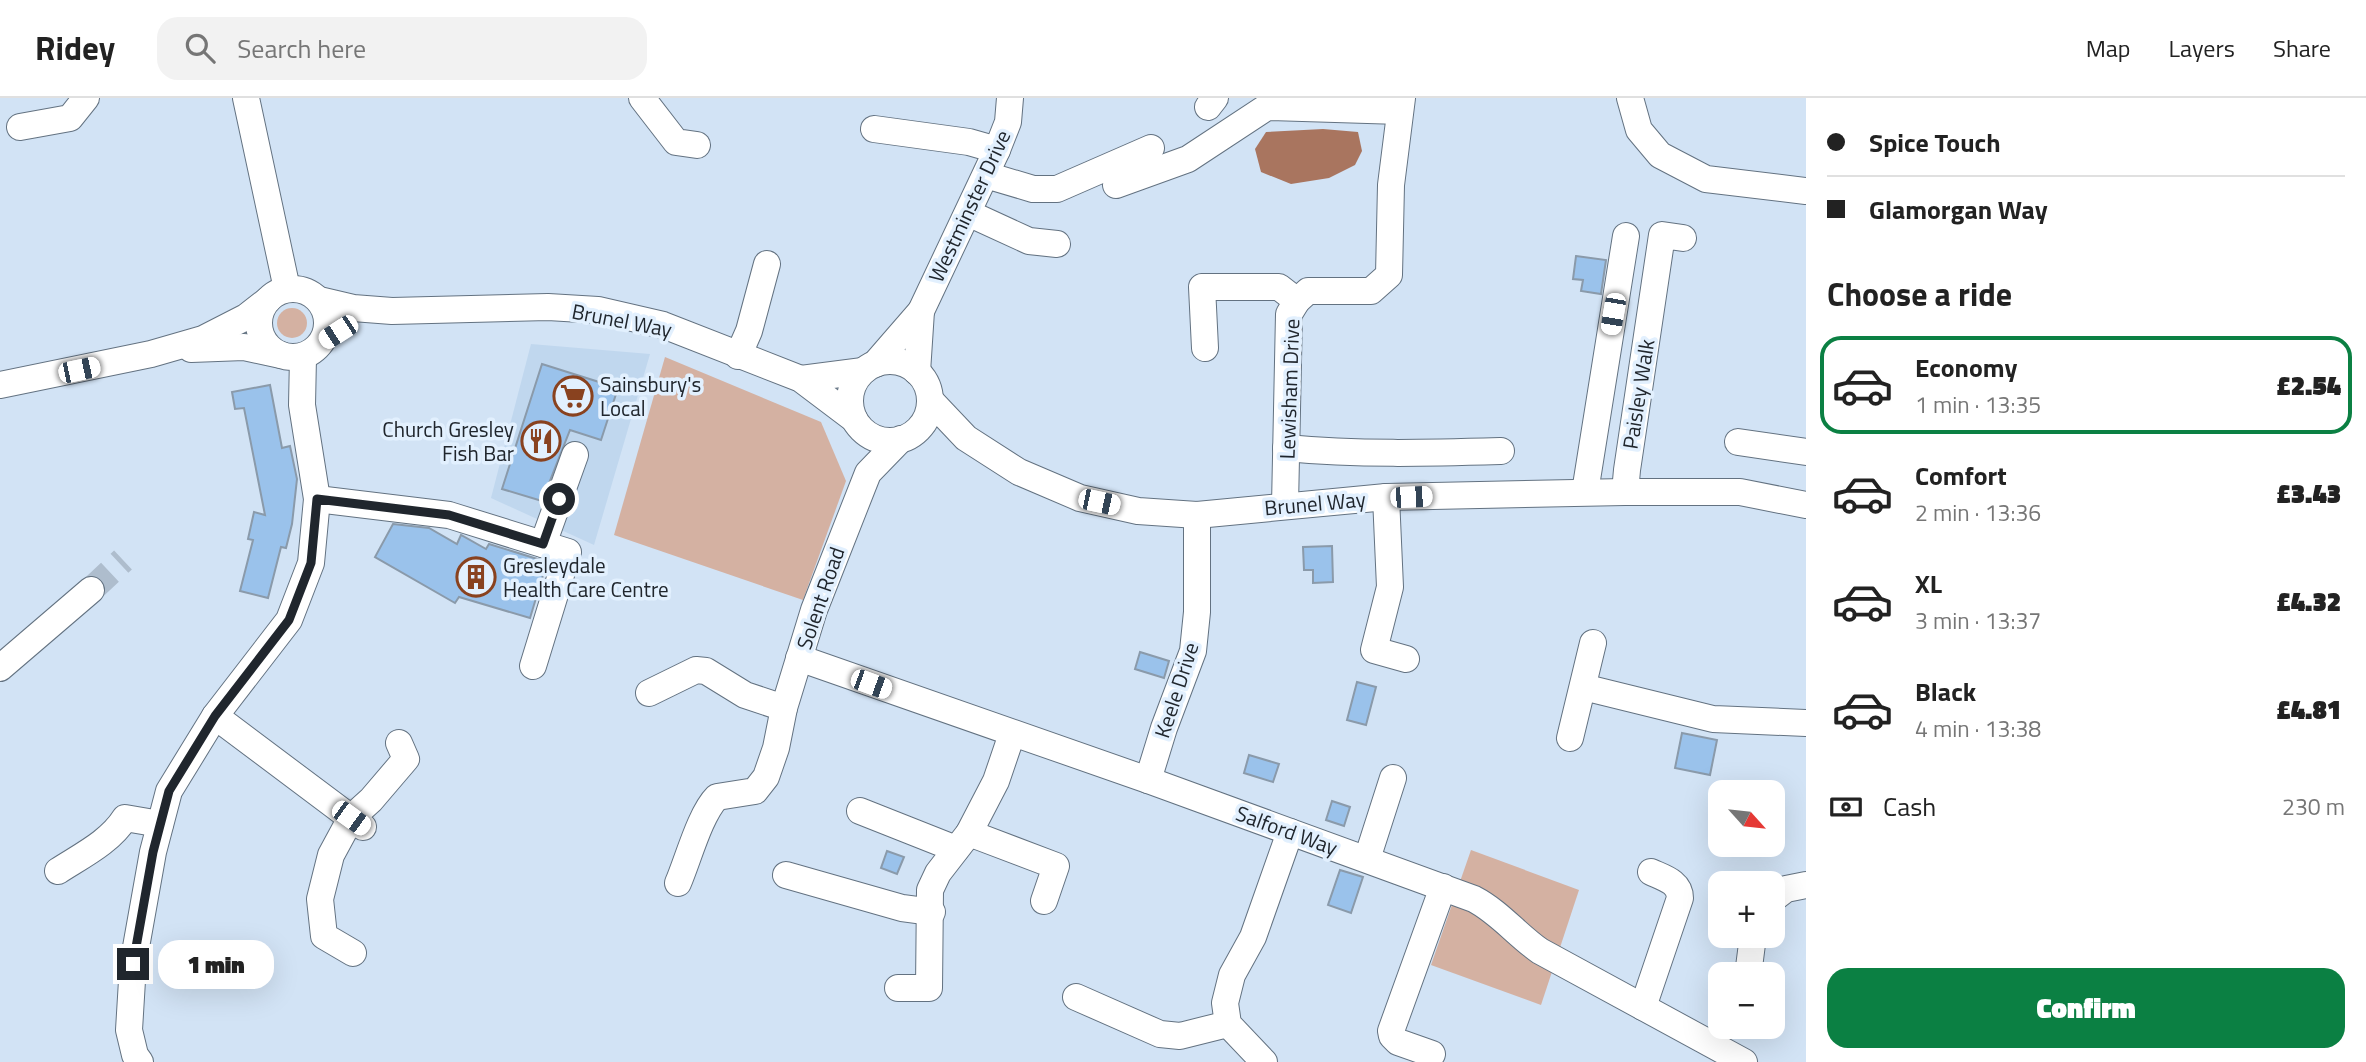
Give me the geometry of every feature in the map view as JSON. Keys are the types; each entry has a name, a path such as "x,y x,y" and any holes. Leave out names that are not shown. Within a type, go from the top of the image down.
{"street":[{"path":"20,127 71,118 86,98"},
{"path":"246,98 277,295 259,320 260,331 271,350 302,352 327,332 328,321 319,300"},
{"path":"642,98 676,142 697,145"},
{"name":"Westminster Drive","path":"869,367 921,311 997,150 1008,122 1010,98"},
{"path":"1630,98 1639,130 1660,155 1706,179 1806,191"},
{"path":"1116,185 1188,159 1267,107 1401,104"},
{"name":"Lewisham Drive","path":"1284,505 1289,313 1308,291 1371,291 1389,275 1391,185 1401,104"},
{"path":"874,129 968,142 997,150"},
{"path":"986,175 1033,188 1057,189 1151,148"},
{"path":"968,213 1029,241 1057,244"},
{"name":"Paisley Walk","path":"1625,492 1662,235 1683,238"},
{"path":"1585,492 1626,236"},
{"path":"738,356 749,331 767,264"},
{"path":"1205,348 1202,287 1279,287 1297,301"},
{"name":"Brunel Way","path":"277,295 299,289 319,300 353,308 392,311 548,307 597,310 663,325 802,379 857,424"},
{"path":"0,385 151,354 203,339 246,317 277,295"},
{"name":"Brunel Way","path":"302,352 355,322 392,311"},
{"name":"Westminster Drive","path":"917,372 921,311"},
{"path":"151,354 244,347 302,352"},
{"path":"133,1060 129,1030 133,964 169,791 215,716 289,620 311,563 317,499 302,405 302,352"},
{"path":"857,424 878,439 907,437 922,425 928,413 928,388 917,372 901,362 888,361 869,367 855,381 850,393 850,407 857,424 868,473"},
{"name":"Brunel Way","path":"802,379 869,367"},
{"name":"Brunel Way","path":"930,400 966,438 1019,472 1080,498 1138,511 1197,515 1284,505 1386,498 1585,492 1740,492 1806,505"},
{"name":"Brunel Way","path":"907,437 966,438"},
{"name":"Solent Road","path":"678,883 712,801 717,797 755,791 766,777 776,748 781,717 825,578 868,473 907,437"},
{"path":"1738,442 1806,452"},
{"path":"1286,448 1332,452 1500,451"},
{"path":"543,544 575,455"},
{"path":"1386,498 1390,587 1374,650 1406,659"},
{"path":"317,499 449,515 568,552 533,666"},
{"name":"Keele Drive","path":"1148,780 1193,651 1197,612 1197,515"},
{"path":"0,668 91,590"},
{"path":"1570,738 1593,643"},
{"name":"Salford Way","path":"799,658 1443,887 1490,908 1540,951 1643,1007 1708,1031"},
{"path":"649,693 696,670 706,671 781,717"},
{"path":"1583,687 1713,719 1806,723"},
{"path":"215,716 358,823"},
{"path":"898,988 929,988 932,912 930,890 938,873 963,841 996,780 1012,734"},
{"path":"353,953 324,936 320,899 331,855 405,759 399,743"},
{"path":"1367,859 1393,778"},
{"path":"860,811 1056,866 1044,901"},
{"path":"58,872 107,838 125,818 160,824"},
{"path":"1264,1062 1228,1024 1225,1003 1232,975 1253,937 1290,832"},
{"path":"1643,1007 1680,898 1680,889 1676,884 1651,872"},
{"path":"786,875 902,908 932,912"},
{"path":"1785,890 1806,885"},
{"path":"1432,1054 1398,1042 1391,1031 1443,887"},
{"path":"1076,998 1160,1034 1180,1035 1228,1024"},
{"name":"Salford Way","path":"1720,1039 1744,1062"}],"shaded area":[{"path":"1323,129 1358,132 1362,151 1355,165 1329,178 1291,184 1261,172 1255,149 1266,132"},
{"path":"292,308 298,309 306,317 306,329 298,337 292,338 286,337 278,329 277,323 278,317 286,309"},
{"path":"531,344 650,354 594,545 491,498"},
{"path":"665,357 821,422 846,481 803,600 614,535"},
{"path":"1471,850 1579,890 1541,1005 1431,965"}],"building":[{"path":"1576,256 1606,260 1601,294 1581,291 1583,280 1573,279"},
{"path":"542,364 618,388 601,440 570,430 542,501 502,489"},
{"path":"270,385 282,448 290,446 297,479 292,524 286,548 281,547 268,598 240,591 253,540 248,539 254,512 265,515 244,408 235,409 232,392"},
{"name":"Gresleydale Health Care Centre","path":"393,524 429,528 457,544 461,535 486,549 489,544 547,562 530,618 459,597 455,603 375,557"},
{"path":"1332,546 1333,582 1313,583 1313,570 1304,570 1303,547"},
{"path":"1140,652 1169,661 1164,678 1135,669"},
{"path":"1357,682 1376,687 1366,725 1347,720"},
{"path":"1682,733 1717,740 1710,775 1675,768"},
{"path":"1249,755 1279,764 1273,782 1244,773"},
{"path":"1332,801 1350,807 1344,826 1326,820"},
{"path":"887,851 904,857 897,874 881,868"},
{"path":"1340,870 1363,877 1351,913 1328,905"}],"tunnel":[{"path":"91,590 123,560"}],"place":[{"name":"Sainsbury's Local","path":"573,396"},
{"name":"Church Gresley Fish Bar","path":"541,441"},
{"name":"Gresleydale Health Care Centre","path":"476,577"}],"route":[{"path":"133,964 153,852 169,791 215,716 289,620 311,563 317,499 449,515 543,544 559,499"}]}
